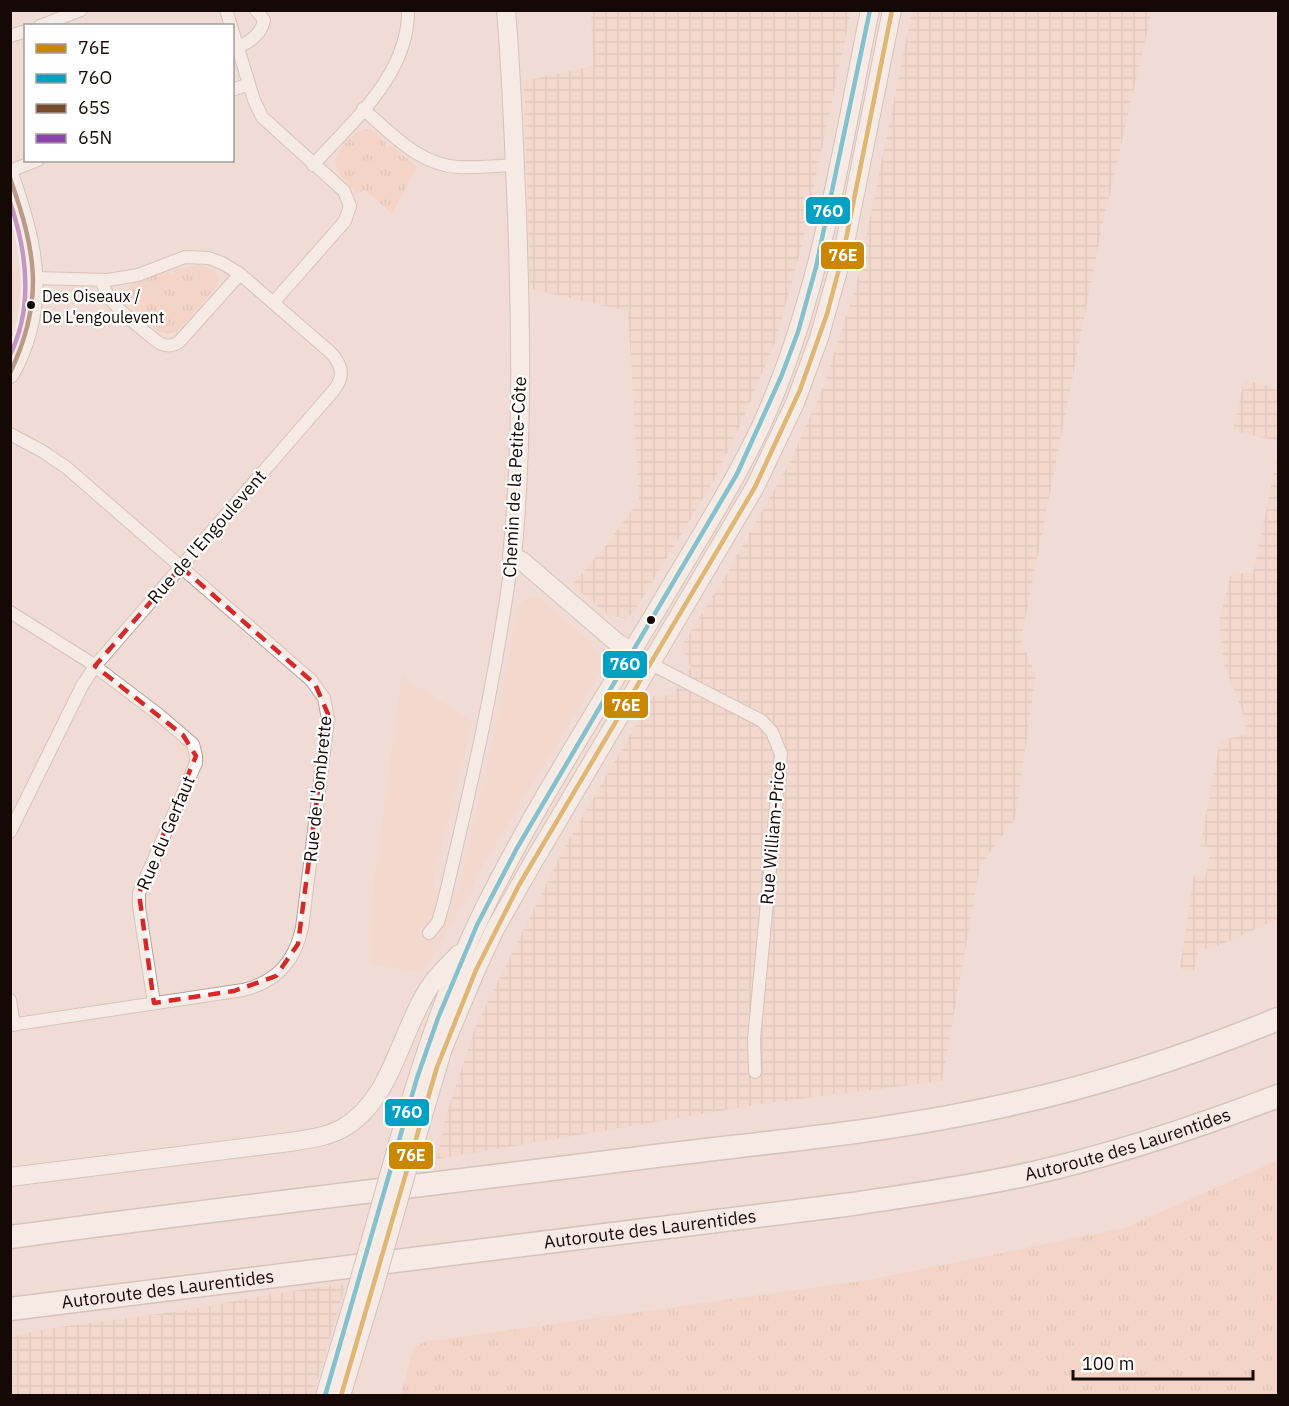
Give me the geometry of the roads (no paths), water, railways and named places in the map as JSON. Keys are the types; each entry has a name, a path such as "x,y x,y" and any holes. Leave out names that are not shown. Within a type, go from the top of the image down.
{"highway":[{"path":"10,1237 924,1121 1006,1106 1088,1086 1188,1054 1278,1019"},
{"name":"Autoroute des Laurentides","path":"10,1309 830,1207 947,1190 1028,1174 1098,1156 1219,1118 1278,1096"},
{"path":"10,1227 111,1223"},
{"path":"10,1325 70,1302"}],"main road":[{"name":"Chemin de la Petite-Côte","path":"506,10 515,165 521,394 512,557"},
{"path":"341,1395 365,1288 409,1133 438,1018 468,944 512,857 737,474 781,377 798,332 816,267 870,10"},
{"path":"409,1133 484,951 519,885 755,488 789,417 827,313 843,253 892,10"},
{"path":"10,177 28,234 35,278 30,327 10,374"},
{"name":"Rue William-Price","path":"512,557 522,561 615,641 651,664"},
{"path":"10,1177 290,1142 325,1136 345,1127 366,1108 377,1094 431,985 468,944"},
{"path":"325,1395 365,1288"}],"street":[{"path":"44,24 81,10"},
{"path":"238,46 248,42 263,26 264,20 256,10"},
{"path":"313,165 390,77 405,37 408,10"},
{"path":"234,34 249,84 264,120 344,191 350,206 340,226 273,303"},
{"path":"234,89 249,84"},
{"path":"363,109 409,148 433,162 456,167 515,165"},
{"path":"10,171 33,162"},
{"name":"Rue de l'Engoulevent","path":"10,832 82,686 95,666 334,390 341,378 341,367 336,357 240,274 216,260 192,257 175,260 131,277 102,280 35,278"},
{"path":"102,280 104,290 110,299 155,340 170,346 179,342 240,274"},
{"name":"Rue de L'ombrette","path":"10,434 42,450 67,468 315,684 324,698 328,719 302,928 292,957 276,976 259,986 243,990 12,1025"},
{"name":"Chemin de la Petite-Côte","path":"429,933 436,926 440,916 484,729 512,557"},
{"name":"Rue du Gerfaut","path":"10,612 95,666 152,709 193,744 196,756 194,768 139,893 139,907 154,1003"},
{"name":"Rue William-Price","path":"651,664 762,721 772,732 781,754 754,1039 754,1072"},
{"path":"10,1000 12,1025"}],"place":[{"name":"Des Oiseaux / De L'engoulevent","path":"31,305"}]}
